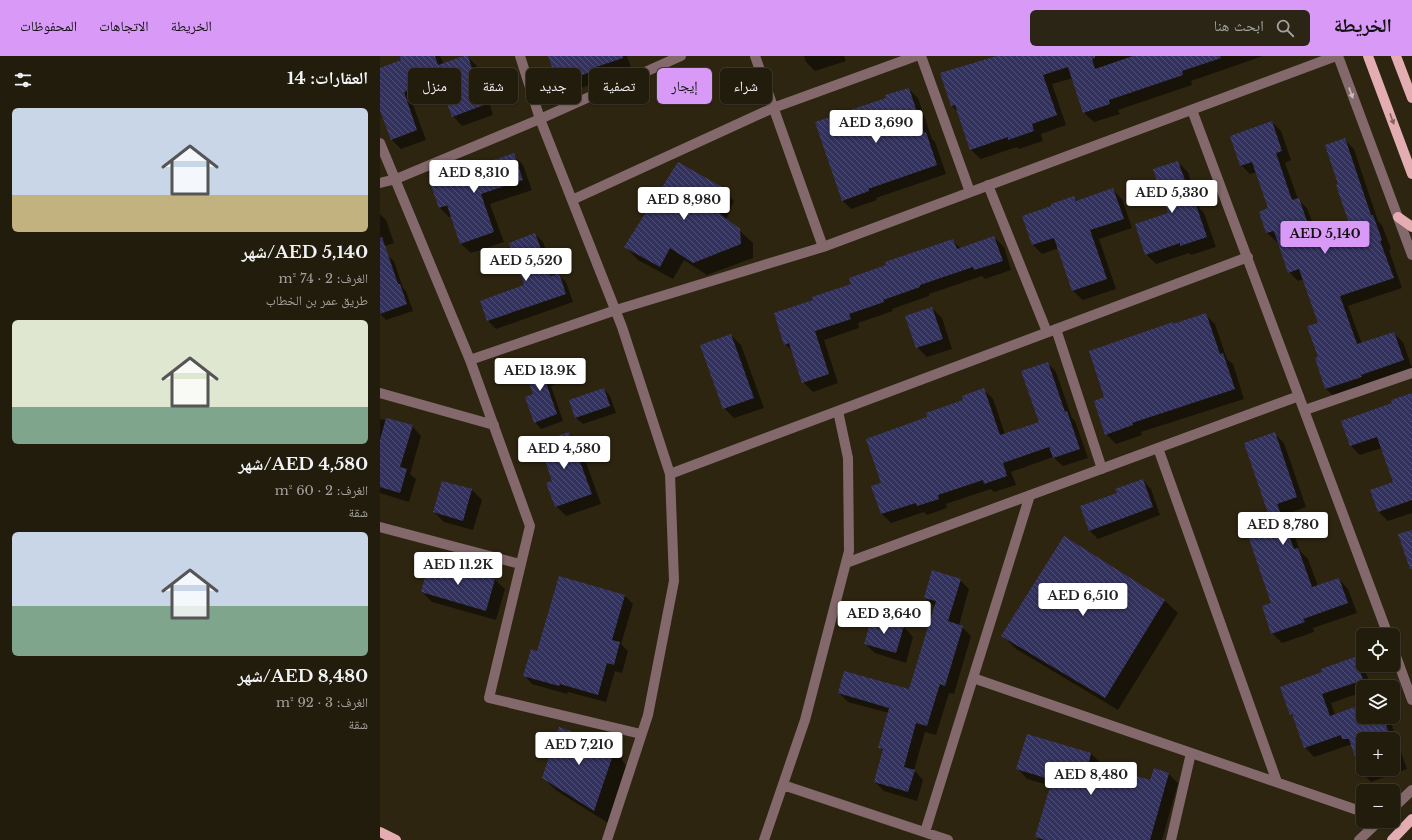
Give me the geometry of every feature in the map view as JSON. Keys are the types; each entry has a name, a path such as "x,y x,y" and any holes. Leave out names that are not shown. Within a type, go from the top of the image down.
{"main road":[{"path":"1368,56 1412,174"},
{"path":"1396,56 1412,98"},
{"path":"1398,217 1412,227"},
{"path":"1392,840 1412,819"},
{"path":"380,832 396,840"}],"street":[{"path":"520,56 540,119 616,310 670,474 674,581 648,715 607,840"},
{"path":"380,184 396,179 540,119 680,56"},
{"path":"755,56 823,247"},
{"path":"572,200 773,108 916,56"},
{"path":"921,56 970,192"},
{"path":"470,360 616,310 823,247 1337,56 1412,255"},
{"path":"1192,110 1385,628"},
{"path":"380,143 470,360 530,526 489,698 642,734"},
{"path":"988,185 1052,331 1102,469"},
{"path":"670,474 1248,257"},
{"path":"1305,410 1412,373"},
{"path":"380,393 494,425"},
{"path":"846,563 1300,396"},
{"path":"764,840 805,720 849,551 848,458 838,411"},
{"path":"1158,448 1277,782"},
{"path":"925,832 1030,495"},
{"path":"380,527 520,564"},
{"path":"1400,667 1412,700"},
{"path":"973,678 1356,810"},
{"path":"1171,840 1191,753"},
{"path":"783,785 948,840"},
{"path":"1400,801 1412,790"},
{"path":"1359,840 1372,828"}],"building":[{"path":"400,56 435,56 438,65 468,56 472,68 469,68 469,104 484,105 452,117 447,104 461,104 461,68 408,68 408,91 404,92 417,130 391,140 380,110 380,68 401,60"},
{"path":"548,56 623,56 623,58 589,68 589,73 581,75 581,68 552,68"},
{"path":"997,56 1095,56 1095,58 1092,59 1095,69 1133,56 1220,56 1221,58 1182,71 1183,75 1109,100 1110,104 1083,113 1068,67 1043,75 1057,115 1032,124 1034,131 1008,140 1008,137 970,150 955,105 951,106 940,73"},
{"path":"909,88 924,133 926,132 937,165 868,189 869,191 842,201 815,122 886,98 885,95"},
{"path":"1272,121 1282,151 1276,153 1292,200 1299,198 1312,236 1349,223 1336,185 1338,184 1325,145 1345,138 1371,215 1373,215 1382,240 1380,241 1394,278 1340,296 1357,344 1394,332 1404,360 1361,375 1362,377 1325,389 1315,358 1318,357 1307,326 1318,323 1299,269 1288,273 1274,231 1266,233 1259,212 1268,208 1252,162 1240,166 1230,136"},
{"path":"514,153 523,180 481,194 494,232 460,244 447,205 439,208 429,180 470,165 471,168"},
{"path":"1178,161 1193,202 1195,202 1207,237 1180,246 1180,243 1145,255 1135,224 1168,213 1153,169"},
{"path":"678,162 722,187 712,208 740,229 741,244 693,263 670,248 660,267 624,247"},
{"path":"1113,188 1124,219 1090,230 1107,279 1072,291 1054,238 1032,245 1022,216 1074,196 1076,201"},
{"path":"535,233 551,276 559,273 566,294 487,321 480,301 524,285 509,243"},
{"path":"994,236 1003,261 974,270 973,267 920,285 920,287 883,300 884,302 849,314 851,319 815,331 829,374 802,383 789,343 784,345 774,313 813,300 812,297 851,284 849,278 886,265 885,262 953,239 957,249"},
{"path":"382,237 398,284 400,284 407,304 380,314 380,238"},
{"path":"932,307 943,339 916,348 905,316"},
{"path":"1206,313 1220,354 1223,353 1235,389 1132,423 1133,425 1105,435 1094,401 1104,397 1089,351 1173,322 1173,324"},
{"path":"731,334 754,398 723,409 700,345"},
{"path":"547,360 553,377 545,380 557,414 534,423 525,397 533,394 524,368"},
{"path":"1048,362 1065,412 1067,411 1080,449 1053,458 1049,447 1003,463 1007,476 984,484 983,480 938,495 939,499 917,506 916,503 881,514 871,486 881,483 866,439 927,417 926,413 963,400 962,396 984,388 1000,435 1039,422 1021,371"},
{"path":"604,388 610,406 575,418 569,400"},
{"path":"1412,393 1412,500 1378,512 1370,490 1393,482 1377,437 1350,446 1341,421 1392,403 1391,400"},
{"path":"386,418 413,425 400,467 407,469 400,493 380,487 380,440"},
{"path":"569,432 592,494 555,507 546,483 552,481 539,442"},
{"path":"1275,432 1297,497 1277,504 1294,549 1298,548 1312,587 1339,578 1348,603 1303,619 1305,622 1271,634 1262,606 1271,603 1244,524 1269,516 1244,443"},
{"path":"1143,479 1153,507 1089,531 1080,506 1117,493 1115,489"},
{"path":"442,481 472,489 463,521 433,512"},
{"path":"1412,530 1412,569 1410,569 1398,534"},
{"path":"1064,536 1165,600 1105,698 1001,636"},
{"path":"429,562 470,573 470,571 495,579 486,611 421,592"},
{"path":"932,570 961,579 948,621 963,626 945,686 940,684 927,726 916,723 904,767 915,770 908,792 874,782 883,749 878,748 889,708 838,693 844,671 909,689 936,601 924,598"},
{"path":"559,576 625,595 612,640 620,642 614,665 607,663 598,695 560,684 559,686 523,676 531,649 537,651"},
{"path":"872,617 904,626 896,653 864,644"},
{"path":"1355,657 1356,672 1360,672 1363,680 1356,680 1356,682 1322,694 1330,716 1356,707 1356,724 1386,724 1388,732 1356,732 1356,760 1349,739 1342,739 1341,735 1304,748 1292,714 1290,715 1280,687 1322,672 1321,669"},
{"path":"559,727 608,744 614,752 594,811 542,778"},
{"path":"1027,734 1091,753 1089,762 1150,780 1154,768 1169,773 1150,840 1045,840 1035,837 1052,780 1016,769"}]}
